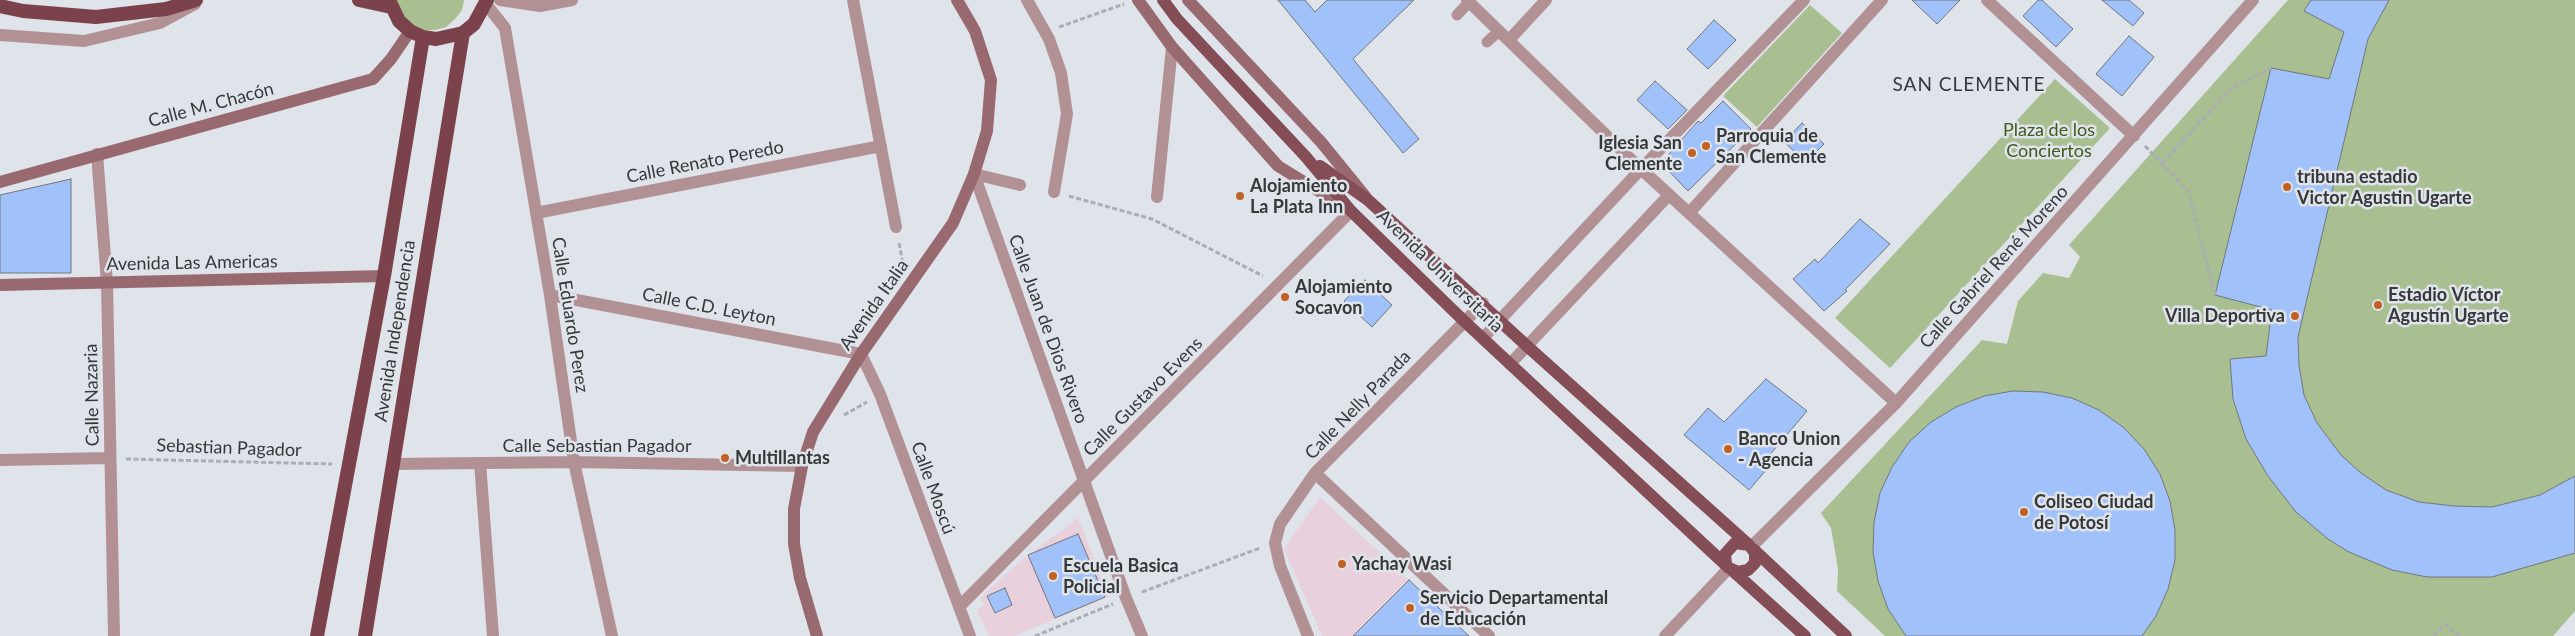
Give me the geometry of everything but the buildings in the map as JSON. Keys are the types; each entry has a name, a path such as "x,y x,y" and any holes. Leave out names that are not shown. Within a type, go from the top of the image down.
{"highway":[{"path":"0,6 23,12 96,17 166,9 196,0"},
{"path":"359,0 390,4 399,20 410,31 423,37 436,39 463,33 474,24 486,2"},
{"name":"Avenida Independencia","path":"365,636 463,33"},
{"name":"Avenida Independencia","path":"317,636 384,276 423,37"}],"main road":[{"name":"Avenida Italia","path":"817,636 800,578 794,544 794,510 802,466 813,432 861,354 953,223 974,174 987,131 991,80 975,31 957,0"},
{"path":"1163,0 1177,20 1306,157 1351,211"},
{"name":"Avenida Universitaria","path":"1188,0 1321,142 1368,200 1751,547 1846,636"},
{"name":"Avenida Universitaria","path":"1132,2 1278,166 1351,211 1464,321 1805,636"},
{"name":"Calle M. Chacón","path":"0,182 373,79 392,60 410,31"},
{"path":"1306,157 1368,200"},
{"name":"Avenida Las Americas","path":"0,285 384,276"},
{"path":"1740,542 1751,547 1756,558 1752,567 1744,572 1730,568 1725,554 1730,546 1740,542"}],"street":[{"path":"0,35 84,41 160,23 202,0"},
{"path":"500,0 540,6 572,0"},
{"path":"853,0 896,227"},
{"path":"1027,0 1045,32 1060,73 1067,114 1054,192"},
{"path":"1509,40 1546,0"},
{"path":"1483,338 1641,169 1804,0"},
{"path":"1690,212 1882,0"},
{"path":"1987,0 2134,136"},
{"name":"Calle Gabriel René Moreno","path":"1751,547 1896,403 2253,0"},
{"path":"1468,1 1641,169 1896,403"},
{"name":"Calle Eduardo Perez","path":"486,2 506,28 550,294 574,462 612,636"},
{"path":"1158,197 1172,47"},
{"name":"Calle Renato Peredo","path":"536,213 881,146"},
{"name":"Calle Nazaria","path":"97,154 107,283 114,636"},
{"path":"974,174 1020,185"},
{"name":"Calle Juan de Dios Rivero","path":"974,174 1126,598 1142,636"},
{"path":"1510,364 1669,195"},
{"name":"Calle Gustavo Evens","path":"959,607 1351,211"},
{"name":"Calle C.D. Leyton","path":"550,294 861,354"},
{"name":"Calle Nelly Parada","path":"1275,543 1280,524 1315,473 1483,303"},
{"name":"Calle Moscú","path":"861,354 880,394 970,636"},
{"path":"0,460 110,458"},
{"name":"Calle Sebastian Pagador","path":"393,464 574,462 802,466"},
{"path":"480,463 493,636"},
{"path":"1315,473 1489,636"},
{"path":"1275,543 1280,566 1308,636"},
{"path":"1665,636 1730,568"}],"lane":[{"path":"1457,15 1468,1"},
{"path":"1487,42 1499,31"}],"path":[{"path":"1045,32 1132,2"},
{"path":"2162,163 2232,88 2271,68"},
{"path":"2134,136 2188,191 2215,295"},
{"path":"1054,192 1152,219 1279,285"},
{"path":"896,227 908,288"},
{"name":"Sebastian Pagador","path":"110,458 348,465"},
{"path":"1035,636 1126,598 1275,543"},
{"path":"2434,636 2445,624 2460,636"}],"shaded area":[{"name":"Yachay Wasi","path":"1320,497 1409,580 1353,636 1322,636 1284,549"},
{"name":"Escuela Basica Policial","path":"1078,518 1109,597 1014,636 989,636 977,611 984,604 980,597 1028,555"}],"green space":[{"path":"396,0 464,0 462,10 446,27 435,30 423,30 412,25 403,17"},
{"name":"Estadio Víctor Agustín Ugarte","path":"2288,0 2575,0 2575,611 2553,636 1885,636 1837,591 1838,569 1831,528 1821,513 1982,340 2007,344 2018,301 2043,273 2069,278 2080,257 2069,245"},
{"path":"1810,5 1842,33 1757,127 1723,96"},
{"name":"Plaza de los Conciertos","path":"2055,79 2110,128 1890,368 1835,318"}],"place":[{"name":"Parroquia de San Clemente","path":"1706,146"},
{"name":"Iglesia San Clemente","path":"1692,153"},
{"name":"tribuna estadio Victor Agustin Ugarte","path":"2287,187"},
{"name":"Alojamiento La Plata Inn","path":"1240,196"},
{"name":"Alojamiento Socavon","path":"1285,297"},
{"name":"Estadio Víctor Agustín Ugarte","path":"2378,305"},
{"name":"Villa Deportiva","path":"2295,316"},
{"name":"Banco Union - Agencia","path":"1728,449"},
{"name":"Multillantas","path":"725,458"},
{"name":"Coliseo Ciudad de Potosí","path":"2024,512"},
{"name":"Yachay Wasi","path":"1342,564"},
{"name":"Escuela Basica Policial","path":"1053,576"},
{"name":"Servicio Departamental de Educación","path":"1410,608"}],"district":[{"name":"SAN CLEMENTE","path":"1969,85"}]}
